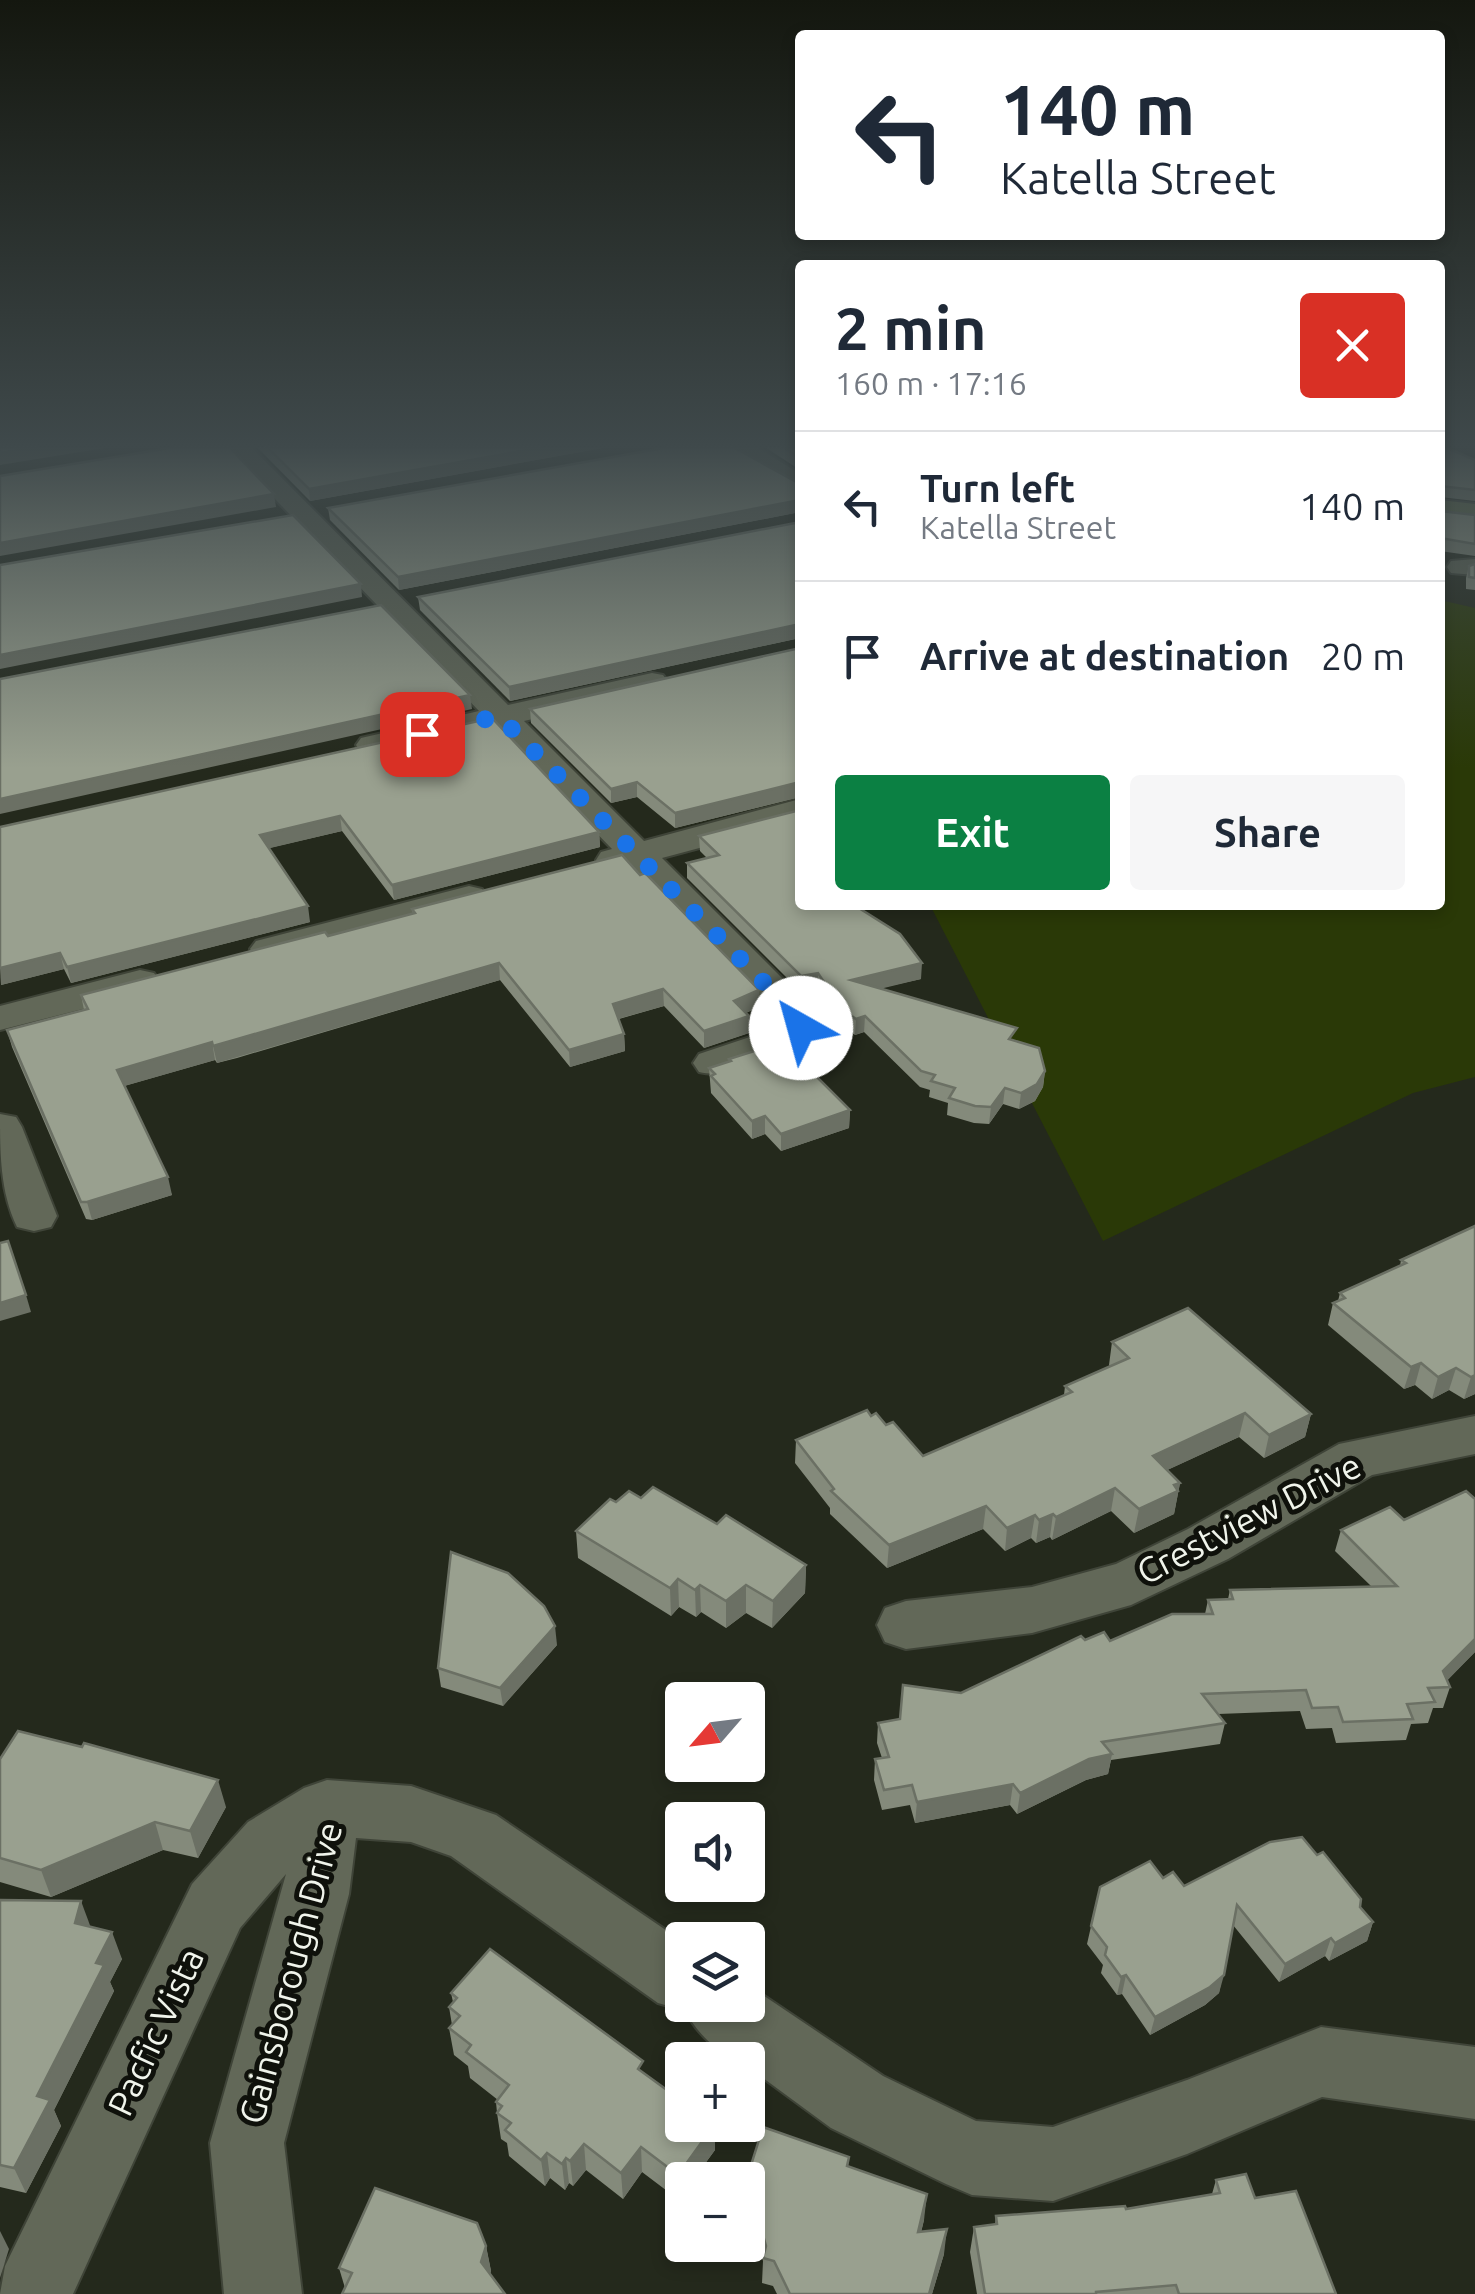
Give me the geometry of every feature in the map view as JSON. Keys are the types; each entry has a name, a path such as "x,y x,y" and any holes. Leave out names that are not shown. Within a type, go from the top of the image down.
{"street":[{"path":"352,554 499,716 800,1019 801,1028 792,1037 714,1063"},
{"path":"356,612 432,596"},
{"path":"345,751 687,674"},
{"path":"580,868 795,811"},
{"path":"232,958 502,888"},
{"path":"0,1018 174,973"},
{"path":"0,1127 34,1216"},
{"name":"Crestview Drive","path":"906,1625 1032,1610 1130,1582 1208,1544 1358,1458 1475,1435"},
{"name":"Gainsborough Drive","path":"254,2286 247,2144 316,1894 327,1808 411,1814 474,1834 665,1968"},
{"name":"Pacfic Vista","path":"33,2294 216,1906 271,1843 327,1808"},
{"path":"742,2022 857,2102 972,2158 1053,2164 1187,2117 1321,2062 1475,2083"}],"green space":[{"path":"1445,601 1475,608 1475,1077 1413,1093 1103,1241 933,910 1445,910"}],"building":[{"path":"64,554 331,554 361,584 0,655 0,565"},
{"path":"375,554 518,554 398,577"},
{"path":"637,554 795,554 795,625 509,687 418,597"},
{"path":"1475,564 1475,578 1469,577 1469,566"},
{"path":"381,605 470,695 0,799 0,679"},
{"path":"795,649 795,783 675,813 637,782 611,789 530,709"},
{"path":"492,718 599,832 392,885 340,816 260,835 308,906 67,967 60,953 0,968 0,827"},
{"path":"795,811 795,910 862,910 900,934 922,963 851,980 1017,1028 1009,1039 1039,1048 1045,1071 1037,1084 1021,1093 1005,1088 991,1107 949,1098 955,1088 931,1081 935,1075 921,1071 865,1016 856,1019 842,1009 818,973 801,976 687,863 719,855 699,836"},
{"path":"622,855 640,875 645,873 759,990 734,1001 749,1016 704,1031 663,989 613,1004 624,1034 569,1050 499,963 213,1046 212,1042 117,1070 168,1177 81,1202 7,1030 88,1009 81,995 325,932 328,936 415,913 412,909"},
{"path":"777,1044 795,1062 801,1061 850,1110 781,1134 765,1116 752,1121 711,1076 715,1074 709,1068"},
{"path":"1475,1226 1475,1375 1471,1377 1456,1368 1438,1377 1421,1363 1411,1367 1333,1303 1345,1298 1340,1293"},
{"path":"8,1241 26,1295 0,1303 0,1243"},
{"path":"1188,1308 1311,1414 1269,1435 1245,1413 1153,1456 1180,1483 1174,1485 1178,1491 1139,1509 1115,1488 1056,1517 1053,1514 1039,1520 1035,1515 1007,1528 986,1506 889,1545 831,1491 834,1489 796,1440 867,1410 871,1416 876,1413 886,1425 893,1422 923,1456 1072,1392 1065,1386 1129,1358 1112,1342"},
{"path":"653,1487 717,1524 726,1515 806,1565 773,1601 746,1585 726,1601 700,1585 695,1590 678,1579 670,1588 576,1531 610,1499 616,1502 629,1491 641,1498"},
{"path":"1466,1491 1475,1499 1475,1639 1443,1671 1450,1687 1428,1688 1435,1702 1407,1704 1413,1719 1343,1722 1338,1707 1312,1708 1306,1690 1202,1694 1225,1723 1102,1742 1112,1754 1089,1759 1020,1793 1013,1784 917,1802 912,1785 884,1790 875,1759 889,1757 878,1723 900,1719 903,1685 961,1693 1081,1636 1085,1640 1104,1632 1110,1641 1172,1614 1213,1614 1208,1600 1233,1599 1230,1590 1397,1586 1341,1530 1390,1507 1404,1520"},
{"path":"451,1552 508,1573 544,1606 555,1626 500,1688 438,1668"},
{"path":"18,1731 82,1747 84,1743 218,1780 190,1831 155,1822 41,1870 0,1858 0,1759"},
{"path":"1302,1837 1317,1855 1323,1852 1361,1899 1360,1907 1373,1922 1335,1943 1331,1938 1285,1964 1237,1905 1224,1975 1155,2017 1126,1975 1121,1977 1105,1955 1107,1947 1091,1926 1100,1887 1150,1861 1163,1878 1173,1872 1184,1886 1270,1842"},
{"path":"0,1900 81,1901 75,1923 112,1932 96,1963 104,1965 37,2096 50,2100 14,2168 0,2165"},
{"path":"490,1949 643,2061 638,2069 665,2089 665,2142 702,2142 687,2162 665,2162 665,2165 641,2147 621,2173 584,2144 570,2161 566,2158 562,2164 547,2153 541,2160 505,2130 511,2123 497,2113 502,2106 496,2102 509,2085 466,2052 471,2045 449,2028 460,2016 449,2007 457,1998 451,1993"},
{"path":"765,2128 849,2157 847,2166 927,2194 918,2232 947,2229 929,2294 790,2294 774,2261 765,2259 765,2162 752,2162 758,2142 765,2142"},
{"path":"1246,2174 1255,2198 1296,2191 1336,2294 1179,2294 1176,2285 1096,2294 985,2294 974,2227 997,2224 996,2216 1125,2206 1126,2209 1220,2193 1216,2180"},
{"path":"375,2188 477,2223 486,2246 481,2262 505,2294 342,2294 352,2273 339,2268"}],"route":[{"path":"422,734 499,716 800,1019 801,1028"}]}
